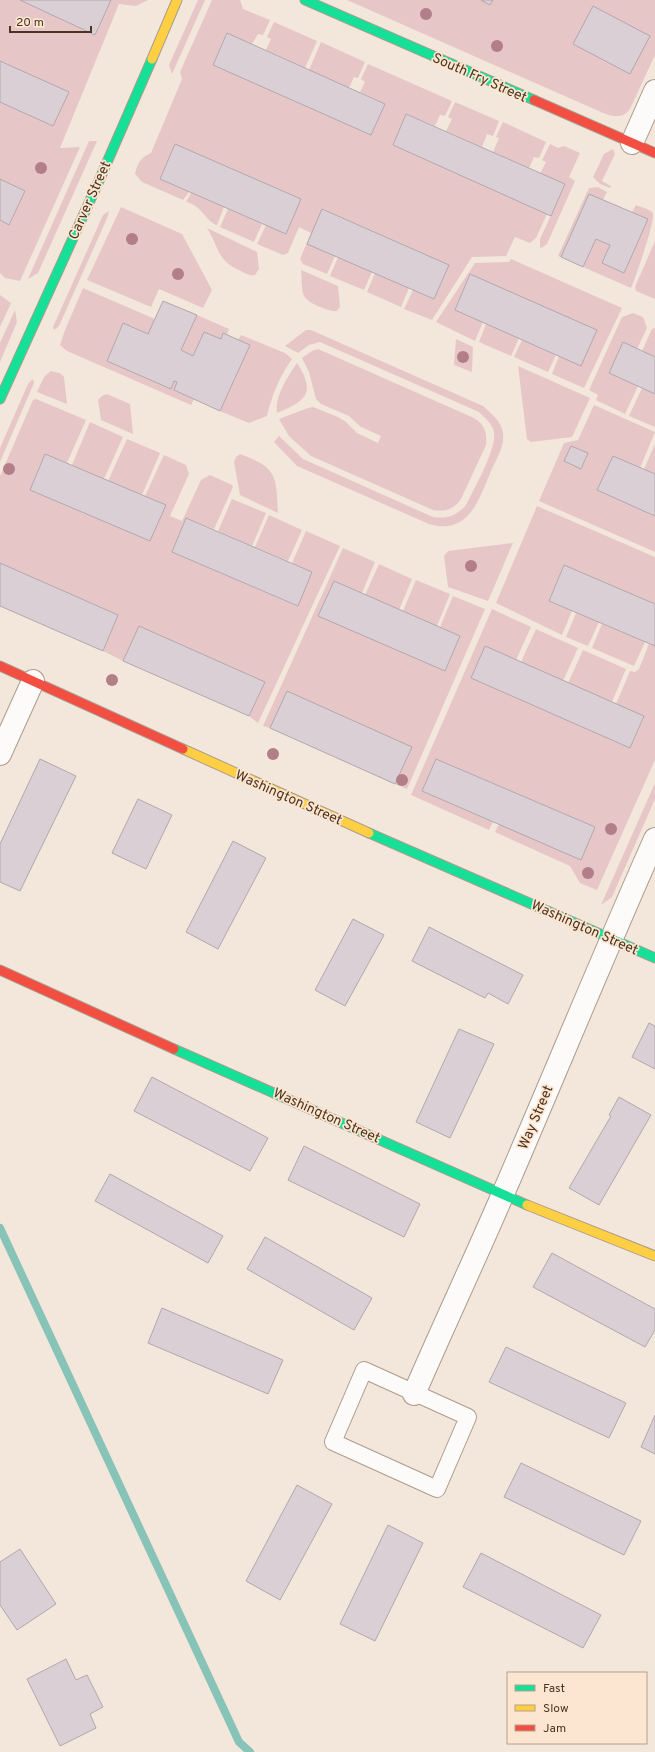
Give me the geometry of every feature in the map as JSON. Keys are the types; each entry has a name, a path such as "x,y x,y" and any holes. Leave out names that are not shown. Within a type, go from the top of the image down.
{"street":[{"name":"Carver Street","path":"0,398 98,183 177,0"},
{"name":"South Fry Street","path":"305,0 655,153"},
{"path":"632,143 655,91"},
{"name":"Washington Street","path":"0,666 360,829 655,958"},
{"path":"0,754 33,681"},
{"name":"Way Street","path":"414,1394 456,1295 502,1195 611,938 655,839"},
{"name":"Washington Street","path":"0,970 157,1042 426,1159 502,1195 655,1256"}],"lane":[{"path":"364,1370 414,1394 468,1417 437,1489 333,1442 364,1370"}],"shaded area":[{"path":"0,0 20,0 95,35 111,0 148,0 136,6 119,4 60,148 80,147 20,281 5,278 0,273 0,220 10,224 25,191 0,179 0,102 53,126 69,92 0,61"},
{"path":"198,0 205,0 172,74 169,65"},
{"path":"212,0 240,0 243,9 270,20 263,35 258,34 252,44 227,33 213,65 371,135 385,104 360,92 365,82 361,79 368,64 452,101 445,116 440,115 435,126 406,114 393,145 547,214 536,238 530,243 515,237 506,256 472,257 432,320 404,309 413,290 434,299 449,265 323,209 335,256 327,274 303,264 300,259 311,233 299,227 288,253 283,255 257,244 266,225 286,234 301,199 175,144 160,179 189,192 183,200 142,182 135,174 137,167 142,159 151,153 182,79 180,72"},
{"path":"347,0 655,0 655,55 630,109 625,114 620,116 609,115"},
{"path":"274,22 317,41 305,68 266,50 271,39 267,37"},
{"path":"321,42 365,62 358,78 354,77 349,88 309,70"},
{"path":"455,102 499,121 493,136 487,134 482,147 446,131 452,119 448,117"},
{"path":"503,122 546,142 539,158 534,157 529,168 493,152 499,138 496,137"},
{"path":"89,141 97,141 38,273 28,279"},
{"path":"550,144 558,148 564,146 580,153 569,177 575,181 547,244 540,248 540,239 565,185 540,174 546,162 542,160"},
{"path":"613,149 615,154 602,181 611,186 610,188 600,184 593,177 604,154"},
{"path":"598,187 607,192 603,200 589,194 561,257 558,256 589,188"},
{"path":"191,193 224,207 217,225 209,220 192,204 186,202"},
{"path":"636,205 653,213 653,218 645,249 631,288 583,267 596,239 610,245 602,263 624,273 648,219 632,212"},
{"path":"121,207 182,234 212,290 203,308 159,289 151,307 87,280"},
{"path":"228,209 262,224 254,242 220,227"},
{"path":"109,211 59,326 54,330 53,327 103,215"},
{"path":"207,228 257,252 259,269 255,275 246,274 227,263"},
{"path":"655,241 655,299 636,291 635,287"},
{"path":"338,257 372,272 364,290 330,276"},
{"path":"511,259 622,308 584,388 552,374 559,356 470,275 455,310 483,322 475,341 436,322 475,263 509,262"},
{"path":"301,270 338,286 340,307 337,311 329,310 306,299 302,290"},
{"path":"375,273 409,288 401,307 367,292"},
{"path":"83,288 155,319 148,334 123,323 107,361 171,389 174,381 177,382 174,390 194,399 191,405 67,351 60,345"},
{"path":"0,295 11,303 0,327"},
{"path":"15,310 17,322 0,362 0,343"},
{"path":"633,313 643,317 647,328 637,349 623,342 609,373 638,386 625,414 596,400 598,395 589,390 622,317"},
{"path":"197,315 229,329 227,335 223,334 221,339 204,332 193,356 181,350"},
{"path":"486,324 519,338 511,356 479,342"},
{"path":"655,328 655,357 642,351 652,329"},
{"path":"306,330 311,330 483,406 496,418 503,433 503,443 500,453 477,503 463,520 454,525 443,526 429,524 297,466 274,442 279,436 303,459 438,518 451,516 459,512 466,505 489,458 492,448 494,432 492,426 479,412 320,342 309,345 298,353 285,346"},
{"path":"241,335 285,353 292,359 277,386 267,416 249,423 220,411 250,345 238,340"},
{"path":"456,339 473,347 472,372 454,365"},
{"path":"522,340 556,355 548,372 514,357"},
{"path":"318,349 474,418 481,423 486,433 486,445 461,499 456,505 442,511 433,510 311,456 289,436 279,419 313,407 338,417 346,422 357,433 378,443 381,436 361,427 349,416 321,404 316,399 309,372 302,358"},
{"path":"297,363 306,382 307,389 305,395 295,404 277,413 280,394 286,380"},
{"path":"518,366 590,398 572,437 531,442 527,439"},
{"path":"51,371 60,373 64,377 67,404 37,392 44,377"},
{"path":"33,379 34,383 0,462 0,448 28,384"},
{"path":"642,388 655,394 655,427 629,416"},
{"path":"107,394 130,404 133,434 101,420 98,400"},
{"path":"36,399 86,420 67,463 45,454 30,490 150,541 165,505 145,496 164,455 186,465 189,474 170,516 182,521 201,480 210,475 232,485 233,487 214,529 186,518 172,552 297,606 312,572 292,563 306,531 340,546 258,723 249,716 265,682 139,626 123,661 103,651 118,615 0,563 0,476 33,400"},
{"path":"594,405 655,432 640,468 613,456 598,490 655,516 655,552 539,501 564,443 578,440","holes":["571,446 587,453 581,468 564,461"]},
{"path":"90,422 123,437 104,479 72,465"},
{"path":"127,439 160,453 142,495 108,481"},
{"path":"655,444 655,474 644,469"},
{"path":"240,454 262,464 272,475 277,490 278,513 240,495 234,462 236,457"},
{"path":"232,499 266,513 252,546 218,531"},
{"path":"537,506 655,557 655,604 564,565 549,601 572,611 562,635 496,603"},
{"path":"269,515 302,530 288,561 255,547"},
{"path":"513,543 488,601 448,587 444,556 448,551"},
{"path":"343,548 375,562 362,593 334,581 319,616 445,671 460,636 440,627 453,596 485,609 407,789 395,784 411,747 287,691 270,728 263,726"},
{"path":"379,564 412,579 399,610 365,595"},
{"path":"416,580 450,594 437,626 403,611"},
{"path":"492,609 531,627 516,660 485,646 471,678 630,748 644,717 616,704 630,671 635,672 639,669 649,644 655,646 655,760 597,890 580,883 570,866 495,832 499,824 581,859 595,827 436,759 422,791 493,822 489,830 411,795"},
{"path":"576,613 599,622 588,646 566,637"},
{"path":"602,624 645,642 634,666 592,648"},
{"path":"536,629 578,648 563,681 521,662"},
{"path":"583,650 626,669 612,702 568,683"},
{"path":"655,783 655,799 612,897 601,905"}],"building":[{"path":"20,0 111,0 95,35"},
{"path":"481,0 493,0 490,5"},
{"path":"593,6 650,36 630,74 573,44"},
{"path":"227,33 385,104 371,135 213,65"},
{"path":"0,61 69,92 53,126 0,102"},
{"path":"406,114 565,184 551,216 393,145"},
{"path":"175,144 301,199 286,234 160,179"},
{"path":"0,179 25,191 9,225 0,220"},
{"path":"589,194 648,219 624,273 602,263 610,245 596,239 583,267 561,257"},
{"path":"322,209 449,265 434,299 307,244"},
{"path":"470,274 597,330 581,366 455,310"},
{"path":"163,301 197,315 181,350 193,356 204,332 221,339 223,333 250,345 220,411 174,390 177,382 174,381 171,389 107,361 123,323 148,334"},
{"path":"623,342 655,357 655,394 609,373"},
{"path":"571,446 588,453 581,469 564,461"},
{"path":"45,454 166,505 150,541 30,490"},
{"path":"613,456 655,474 655,516 597,490"},
{"path":"186,518 312,572 298,606 172,552"},
{"path":"0,563 118,615 103,651 0,606"},
{"path":"564,565 655,604 655,646 549,601"},
{"path":"334,581 460,636 445,671 318,616"},
{"path":"139,626 265,682 249,716 123,661"},
{"path":"485,646 644,716 630,748 471,678"},
{"path":"287,691 412,747 395,784 270,728"},
{"path":"40,759 76,776 20,891 0,882 0,844"},
{"path":"436,759 595,827 581,860 422,791"},
{"path":"138,799 172,815 146,869 112,853"},
{"path":"233,841 266,858 218,949 186,932"},
{"path":"353,919 384,935 345,1006 315,990"},
{"path":"429,927 523,975 508,1004 488,993 485,998 412,961"},
{"path":"649,1023 655,1026 655,1069 632,1057"},
{"path":"459,1029 494,1044 450,1138 416,1122"},
{"path":"152,1077 268,1138 250,1171 134,1111"},
{"path":"619,1097 651,1115 599,1205 569,1188 611,1116 609,1115"},
{"path":"304,1146 420,1204 404,1237 288,1180"},
{"path":"110,1174 223,1236 208,1263 95,1201"},
{"path":"265,1237 372,1298 354,1330 247,1269"},
{"path":"552,1253 655,1309 655,1330 645,1347 533,1287"},
{"path":"162,1308 283,1360 268,1394 148,1343"},
{"path":"506,1347 626,1403 609,1438 489,1382"},
{"path":"655,1415 655,1454 641,1447"},
{"path":"521,1463 641,1521 624,1555 504,1497"},
{"path":"297,1485 332,1504 280,1600 246,1581"},
{"path":"388,1525 423,1543 375,1641 340,1624"},
{"path":"20,1549 56,1604 17,1630 0,1605 0,1562"},
{"path":"481,1553 601,1615 583,1648 463,1587"},
{"path":"66,1659 76,1680 87,1675 103,1707 90,1714 96,1728 60,1746 27,1679"}],"waterway":[{"path":"0,1228 239,1742 250,1752"}],"traffic: fast":[{"path":"305,0 534,100"},
{"path":"0,399 98,183 152,59"},
{"path":"369,833 655,958"},
{"path":"174,1049 527,1205"}],"traffic: slow":[{"path":"152,59 177,0"},
{"path":"183,749 369,833"},
{"path":"527,1205 655,1256"}],"traffic: jam":[{"path":"534,100 655,153"},
{"path":"0,666 183,749"},
{"path":"0,970 174,1049"}]}
